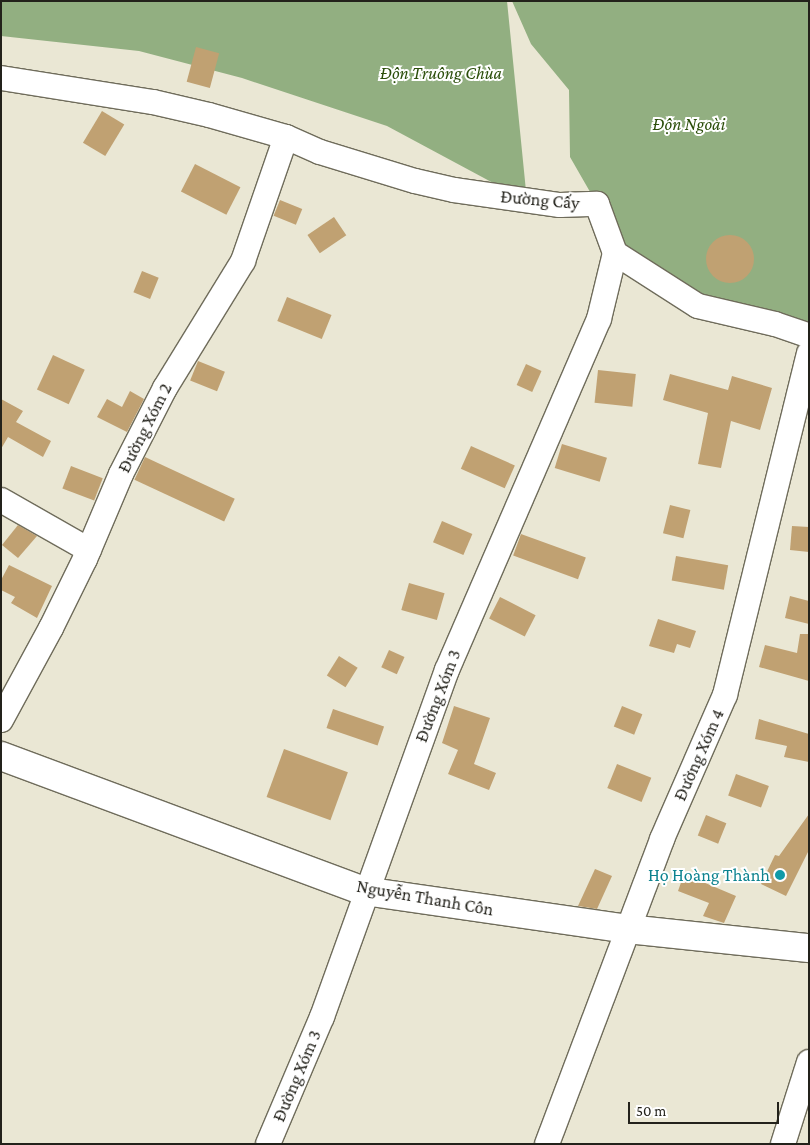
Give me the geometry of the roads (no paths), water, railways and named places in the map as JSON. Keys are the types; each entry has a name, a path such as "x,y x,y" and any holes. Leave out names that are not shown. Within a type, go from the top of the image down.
{"street":[{"path":"1,78 153,102 286,137"},
{"name":"Đường Cấy","path":"286,137 320,152 454,190 560,205 597,204 615,253"},
{"name":"Đường Xóm 2","path":"1,720 89,550 121,474 165,388 243,261 286,137"},
{"path":"615,253 698,306 775,324 809,336"},
{"name":"Đường Xóm 3","path":"268,1144 322,1017 364,891 446,670 599,319 615,253"},
{"name":"Đường Xóm 4","path":"547,1144 626,929 725,694 809,353"},
{"path":"1,500 89,550"},
{"name":"Nguyễn Thanh Côn","path":"1,756 364,891 626,929 809,948"},
{"path":"783,1144 809,1062"}],"place":[{"name":"Họ Hoàng Thành","path":"780,875"}],"park label":[{"name":"Độn Truông Chùa","path":"441,73"},
{"name":"Độn Ngoài","path":"689,124"}]}
